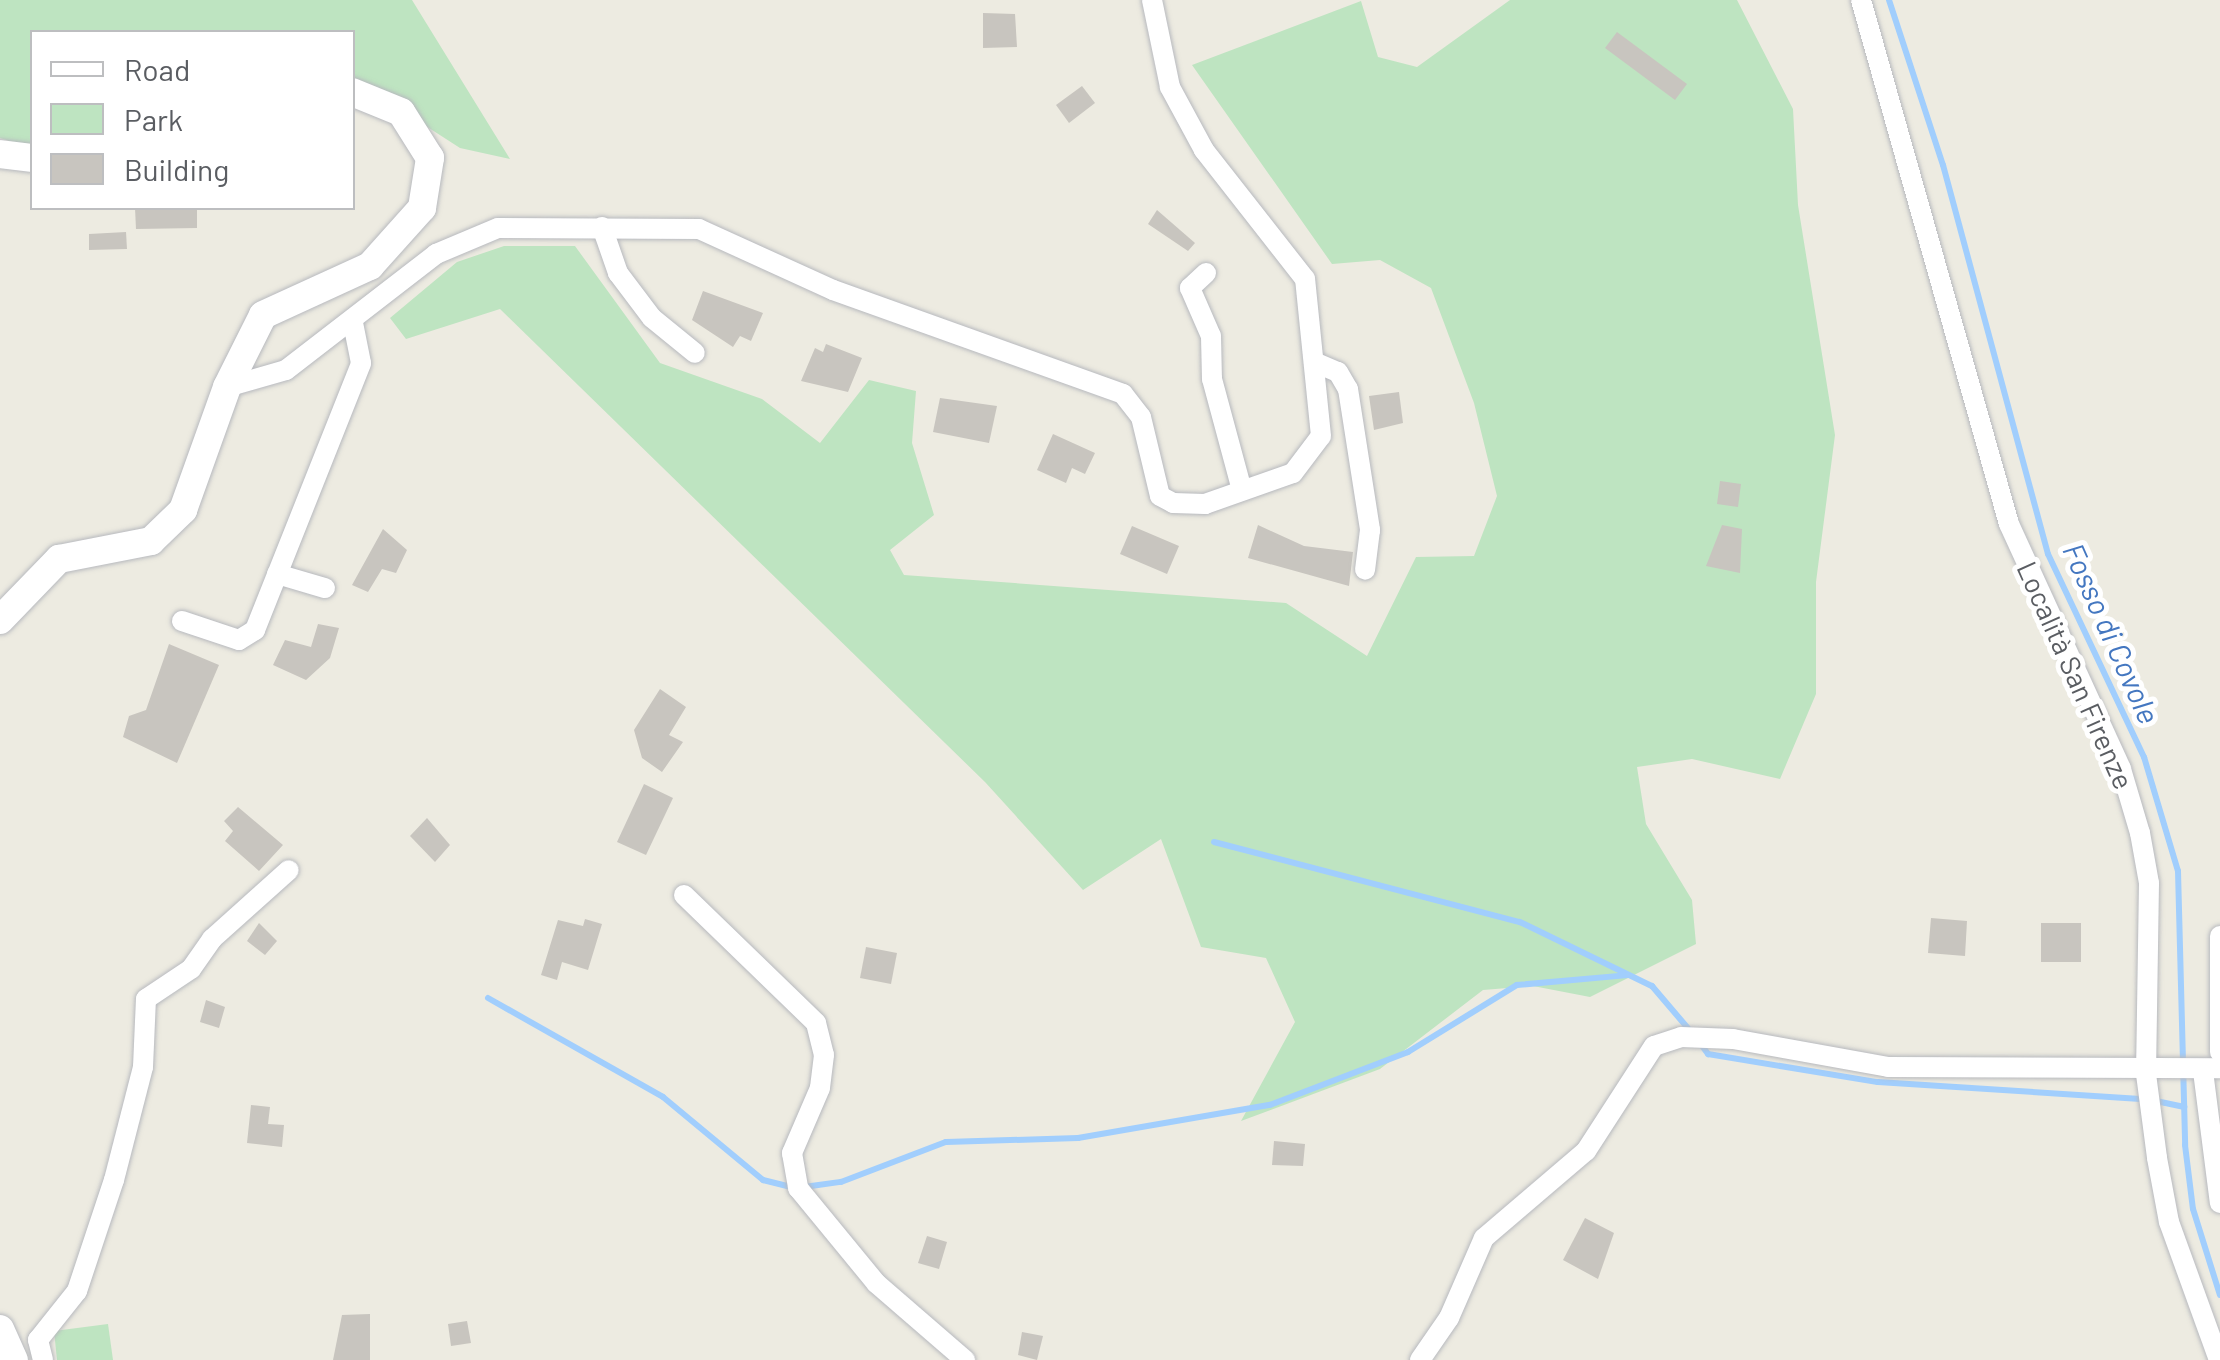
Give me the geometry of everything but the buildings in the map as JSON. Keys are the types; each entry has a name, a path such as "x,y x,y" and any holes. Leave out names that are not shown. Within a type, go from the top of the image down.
{"main road":[{"path":"0,620 59,559 151,541 183,510 226,387 263,315 370,266 422,208 430,158 401,112 355,93"},
{"path":"0,154 30,158"},
{"path":"0,1329 14,1360"}],"street":[{"path":"226,387 286,370 352,324 436,254 498,228 698,229 834,290 1122,394 1141,417 1160,496 1205,504 1293,473 1321,436 1305,279 1204,150 1170,87 1152,0"},
{"name":"Località San Firenze","path":"1861,0 2009,524 2121,769 2140,833 2148,883 2154,1136 2169,1222 2219,1360"},
{"path":"602,227 618,273 652,318 694,354"},
{"path":"1206,274 1190,288 1211,336 1212,379 1242,490"},
{"path":"182,621 240,640 254,630 360,362 352,324"},
{"path":"1314,362 1338,372 1348,389 1370,530 1365,570"},
{"path":"277,574 325,588"},
{"path":"43,1360 38,1340 77,1291 114,1180 143,1067 146,999 191,970 212,938 290,870"},
{"path":"684,895 816,1023 824,1055 820,1088 792,1153 798,1188 876,1283 965,1360"},
{"path":"2220,936 2220,1052"},
{"path":"1420,1360 1450,1318 1484,1238 1586,1151 1654,1046 1682,1037 1733,1039 1888,1067 2151,1078 2204,1071 2220,1203"}],"green space":[{"path":"0,0 412,0 510,159 460,148 355,80 355,30 30,30 30,147 0,138"},
{"path":"1510,0 1737,0 1793,109 1798,205 1835,435 1816,582 1816,694 1780,779 1692,759 1637,767 1646,824 1692,900 1696,944 1590,997 1533,986 1483,990 1380,1069 1241,1121 1295,1022 1266,958 1201,947 1161,839 1083,890 985,782 500,309 406,339 390,318 457,262 504,246 575,246 660,363 762,399 820,443 869,380 916,391 912,443 934,515 890,550 904,575 1286,603 1367,656 1416,557 1474,556 1497,496 1474,403 1431,288 1380,260 1332,264 1192,65 1361,1 1378,57 1417,67"},
{"path":"108,1324 113,1360 57,1360 54,1331"}],"waterway":[{"name":"Fosso di Covole","path":"1889,0 1943,165 2048,554 2144,757 2178,871 2185,1145 2193,1209 2220,1295"},
{"path":"1214,842 1520,922 1652,986 1692,1033"},
{"path":"804,1187 841,1182 946,1142 1078,1138 1270,1105 1408,1052 1517,985 1628,975"},
{"path":"488,998 663,1097 763,1180 792,1187"},
{"path":"1700,1043 1708,1054 1878,1082 2144,1099"},
{"path":"2156,1101 2184,1107"}]}
